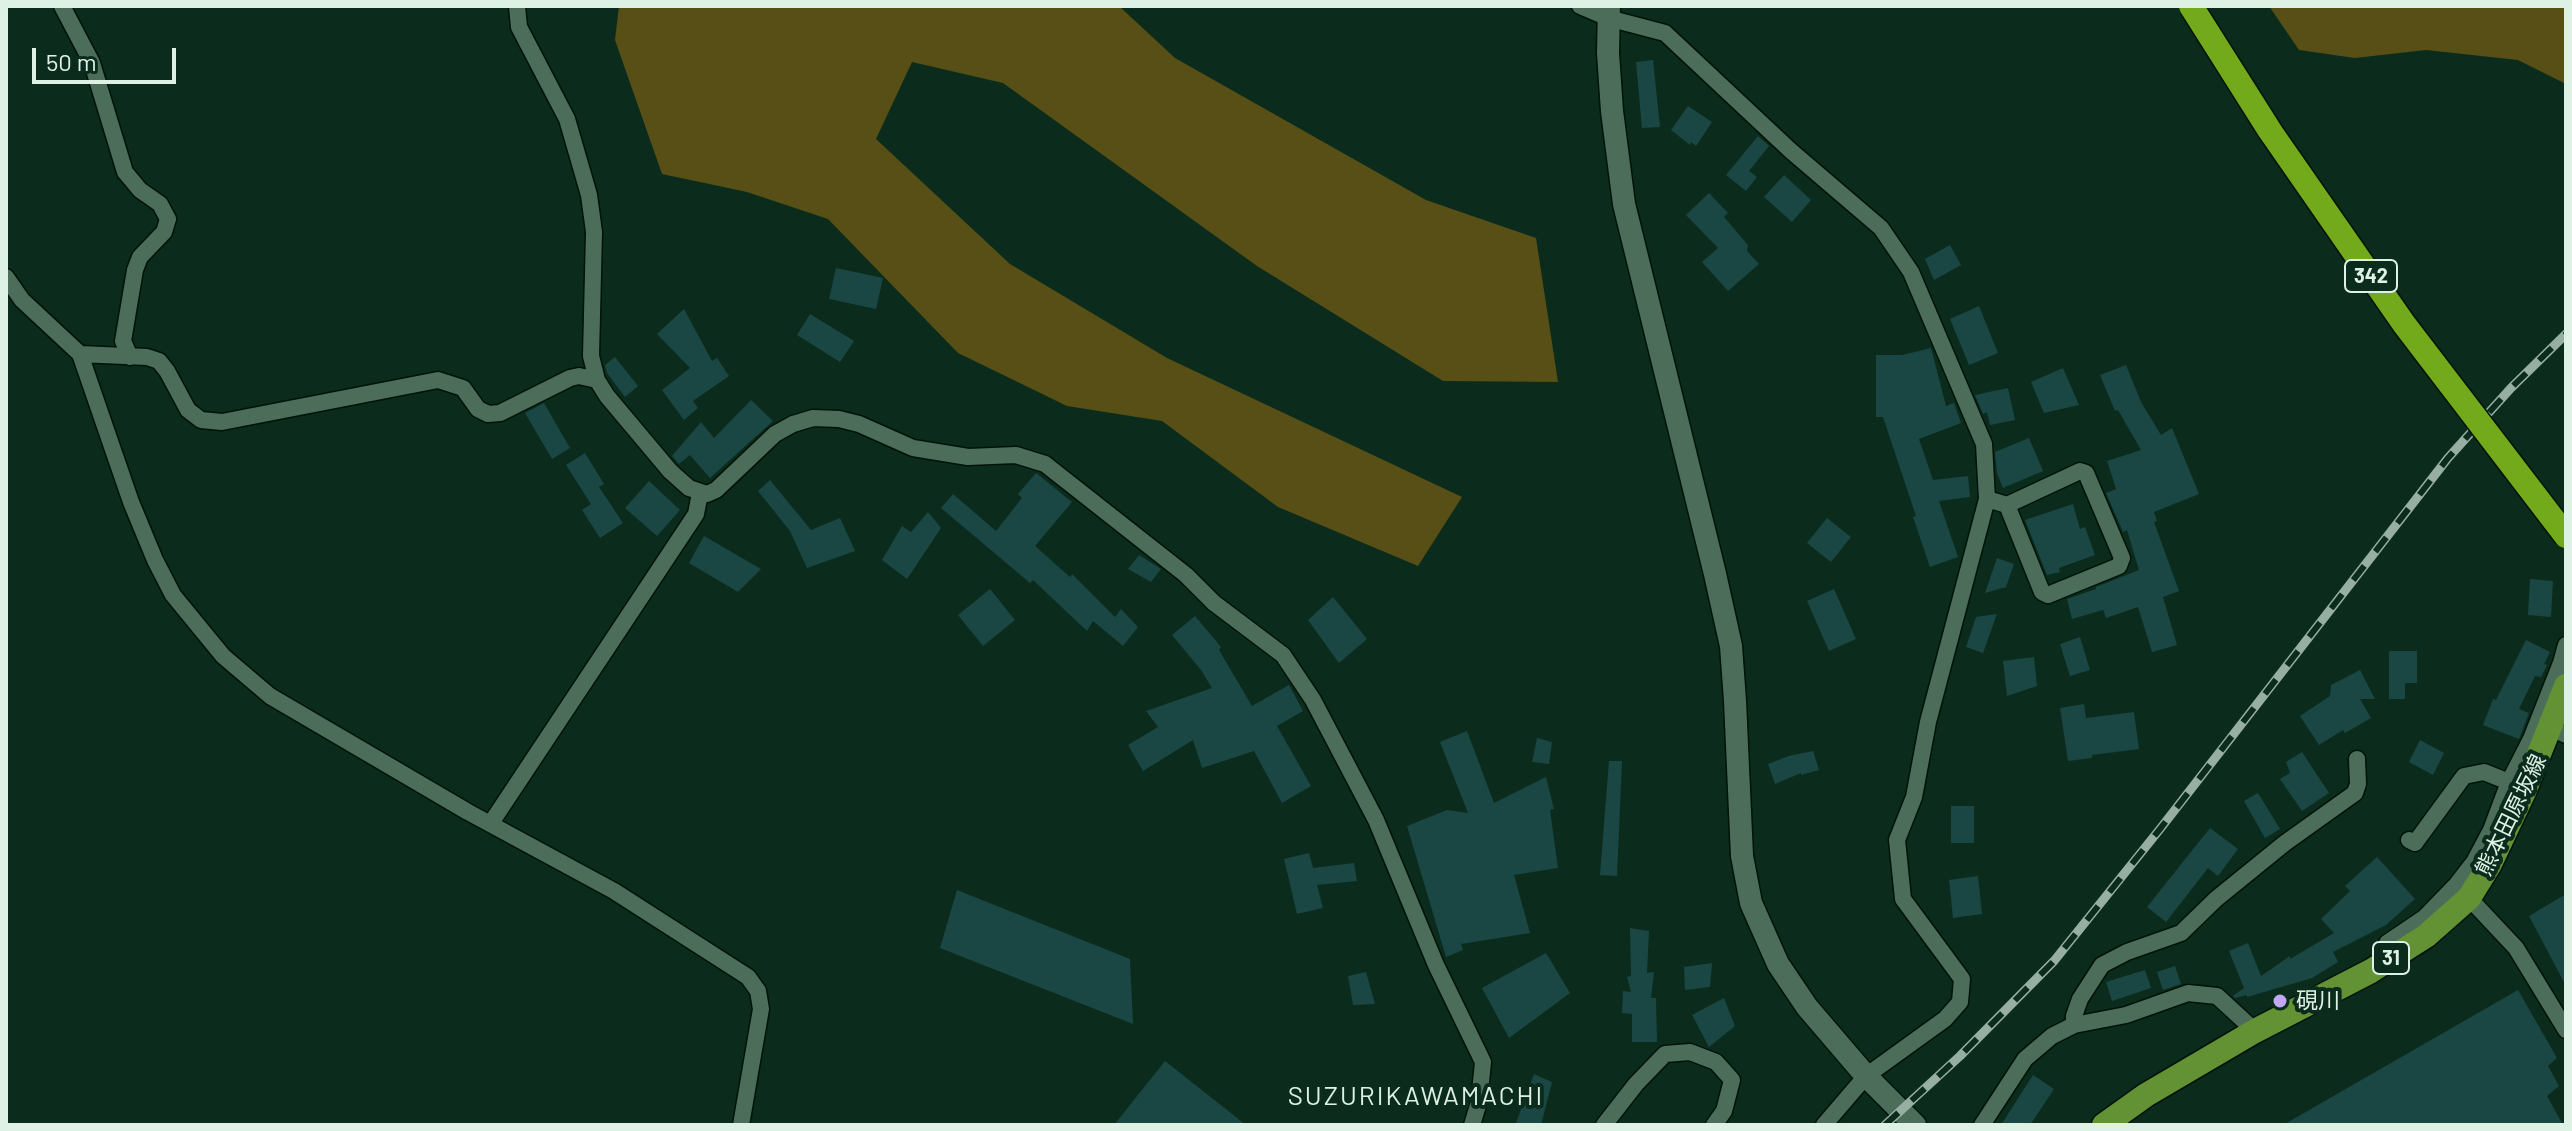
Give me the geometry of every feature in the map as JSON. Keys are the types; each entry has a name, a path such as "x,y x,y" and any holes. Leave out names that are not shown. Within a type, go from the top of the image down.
{"highway":[{"name":"342","path":"2191,6 2270,131 2404,324 2566,536"}],"main road":[{"name":"熊本田原坂線","path":"2104,1125 2146,1095 2255,1031 2371,971 2426,936 2469,898 2490,864 2534,771 2558,732 2566,686"}],"street":[{"path":"62,6 92,63 125,172 140,190 160,204 168,219 164,232 140,257 135,270 123,341 130,357"},
{"path":"517,6 519,27 567,119 589,195 594,232 591,356 597,380 670,471 689,488 707,494 716,490 775,434 813,418 839,419 859,424 913,448 968,457 1016,455 1045,464 1186,575 1214,603 1283,655 1313,700 1376,820 1436,965 1483,1062 1479,1102 1472,1125"},
{"path":"1580,6 1609,12 1665,33 1791,151 1881,228 1911,272 1984,444 1987,499 1928,722 1914,797 1897,840 1903,899 1962,979 1960,1002 1945,1019 1866,1076 1824,1125"},
{"path":"1609,12 1612,111 1624,204 1731,646 1742,856 1751,903 1778,964 1807,1007 1866,1076 1915,1125"},
{"path":"6,277 22,300 80,354 131,502 155,560 173,595 223,656 270,696 468,812 614,891 748,977 758,991 761,1009 741,1125"},
{"path":"80,354 159,361 188,410 201,420 222,422 438,380 463,388 478,409 488,414 500,413 570,378 579,376 597,380"},
{"path":"1987,499 2007,505 2080,471 2086,473 2122,558 2119,566 2048,595 2042,592 2007,505"},
{"path":"491,823 696,514 700,493"},
{"path":"2387,943 2424,918 2474,862 2531,739 2566,645"},
{"path":"2074,1025 2080,999 2102,965 2127,952 2181,933 2216,899 2274,852 2355,793 2358,784 2357,759"},
{"path":"2409,840 2415,843 2464,776 2484,772 2509,782"},
{"path":"2469,898 2516,948 2566,1030"},
{"path":"1982,1125 2025,1059 2052,1036 2074,1025 2126,1015 2188,993 2217,996 2255,1031"},
{"path":"1604,1125 1636,1084 1665,1054 1690,1052 1716,1062 1732,1080 1724,1111 1714,1125"}],"shaded area":[{"path":"619,6 1119,6 1175,58 1426,200 1536,238 1558,382 1443,381 1257,266 1003,83 912,62 876,139 1010,264 1167,358 1462,497 1418,566 1278,507 1162,421 1067,406 958,353 828,219 747,192 662,174 615,40"},
{"path":"2269,6 2566,6 2566,84 2518,60 2426,50 2355,58 2299,50"}],"building":[{"path":"1653,60 1660,127 1642,128 1636,62"},
{"path":"1688,106 1712,122 1696,146 1671,130"},
{"path":"1758,136 1769,146 1749,171 1757,177 1746,191 1726,175"},
{"path":"1784,175 1811,200 1792,222 1764,197"},
{"path":"1709,193 1728,213 1724,217 1748,245 1747,251 1759,264 1728,291 1702,262 1718,248 1686,215"},
{"path":"1950,245 1961,265 1934,280 1925,259"},
{"path":"836,268 883,278 876,309 829,299"},
{"path":"1979,306 1998,353 1969,365 1950,319"},
{"path":"684,309 712,361 717,358 729,376 693,401 698,408 684,420 662,390 690,368 657,334"},
{"path":"810,314 854,341 840,362 797,335"},
{"path":"1931,348 1946,406 1954,403 1961,423 1919,439 1933,480 1968,476 1970,497 1939,501 1958,557 1930,567 1883,417 1876,417 1876,355 1902,355"},
{"path":"615,357 638,386 625,397 607,373 605,365"},
{"path":"2126,365 2141,402 2161,435 2172,428 2199,494 2154,512 2157,521 2154,522 2179,591 2163,597 2177,645 2152,652 2138,607 2106,618 2103,610 2072,619 2067,599 2139,570 2127,530 2123,532 2106,493 2116,489 2107,461 2141,450 2118,410 2115,411 2100,375"},
{"path":"2063,368 2079,405 2044,413 2031,382"},
{"path":"2008,388 2015,420 1990,425 1987,412 1983,414 1975,395"},
{"path":"751,400 773,421 710,478 690,455 679,464 672,456 701,422 714,438"},
{"path":"544,403 570,448 552,459 525,413"},
{"path":"2029,438 2043,471 2003,488 1997,473 1995,452"},
{"path":"585,453 604,484 599,487 623,523 600,538 582,510 591,504 566,465"},
{"path":"1036,473 1072,502 1035,546 1070,577 1072,574 1115,617 1121,609 1138,627 1123,646 1093,621 1087,631 1033,580 1030,583 941,508 953,494 996,531 1022,498 1018,494"},
{"path":"770,480 811,530 840,518 855,551 807,568 790,531 758,491"},
{"path":"649,481 680,510 657,536 625,508"},
{"path":"2073,504 2080,529 2085,527 2095,555 2047,575 2025,520"},
{"path":"928,512 941,528 907,579 882,560 902,526 911,532"},
{"path":"1827,518 1851,537 1831,562 1807,543"},
{"path":"704,536 761,569 738,592 689,563"},
{"path":"1139,555 1161,569 1151,582 1128,569"},
{"path":"1997,558 2014,564 2006,587 1985,593"},
{"path":"2530,579 2553,581 2551,617 2528,615"},
{"path":"990,589 1015,620 983,646 958,615"},
{"path":"1834,589 1856,639 1829,651 1807,601"},
{"path":"1333,597 1367,639 1339,663 1308,620"},
{"path":"1997,614 1983,653 1966,647 1976,617"},
{"path":"1195,616 1221,647 1219,650 1252,706 1289,685 1303,711 1277,726 1311,786 1282,803 1254,751 1202,768 1193,740 1143,771 1128,745 1158,727 1146,711 1212,688 1172,635"},
{"path":"2080,637 2090,670 2070,676 2060,644"},
{"path":"2526,640 2550,652 2541,677 2535,676 2519,709 2529,713 2519,739 2483,725 2493,699 2496,700"},
{"path":"2389,651 2417,651 2417,683 2405,683 2405,699 2389,699"},
{"path":"2034,657 2037,686 2007,696 2003,661"},
{"path":"2360,670 2375,699 2360,699 2371,718 2319,745 2300,716 2330,696 2331,685"},
{"path":"2084,704 2086,718 2134,712 2139,749 2068,761 2060,708"},
{"path":"1467,731 1494,803 1546,777 1554,809 1550,810 1558,868 1514,875 1530,933 1461,944 1463,950 1446,957 1407,826 1447,810 1468,813 1440,742"},
{"path":"1537,738 1552,742 1549,764 1532,762"},
{"path":"2420,740 2444,753 2433,775 2409,762"},
{"path":"1813,751 1819,770 1801,773 1775,784 1768,764"},
{"path":"2302,752 2329,793 2302,811 2280,779 2290,773 2286,762"},
{"path":"1609,761 1622,761 1617,876 1600,875"},
{"path":"2258,793 2280,829 2265,838 2244,801"},
{"path":"1951,806 1974,806 1974,843 1951,843"},
{"path":"2210,828 2238,849 2218,876 2208,868 2166,922 2147,907"},
{"path":"1309,853 1313,868 1354,863 1357,881 1317,885 1323,908 1297,914 1284,859"},
{"path":"2377,857 2415,899 2386,925 2333,952 2338,962 2312,978 2247,997 2233,996 2244,988 2229,951 2248,943 2261,976 2290,956 2290,959 2334,933 2321,919 2350,891 2345,886"},
{"path":"1978,876 1982,914 1953,918 1949,880"},
{"path":"957,890 1130,959 1133,1024 940,948"},
{"path":"2566,894 2566,986 2529,916"},
{"path":"1630,928 1649,931 1647,973 1654,972 1651,998 1656,998 1657,1042 1632,1042 1632,1014 1622,1013 1623,991 1631,992 1627,977 1631,976"},
{"path":"1546,953 1570,993 1509,1038 1482,988"},
{"path":"1712,963 1710,987 1685,990 1684,967"},
{"path":"2175,966 2181,984 2163,990 2157,972"},
{"path":"2145,970 2151,988 2112,1001 2106,982"},
{"path":"1366,972 1375,1004 1353,1005 1348,976"},
{"path":"2518,990 2557,1058 2548,1066 2559,1086 2547,1096 2563,1125 2283,1125"},
{"path":"1724,998 1735,1026 1709,1047 1692,1015"},
{"path":"1165,1061 1246,1125 1114,1125"},
{"path":"1534,1074 1552,1082 1541,1125 1516,1123"},
{"path":"2033,1075 2054,1089 2030,1125 2001,1125"}],"railway":[{"path":"1885,1125 1960,1056 2054,961 2448,458 2511,388 2566,334"}],"place":[{"name":"硯川","path":"2280,1001"}],"district":[{"name":"SUZURIKAWAMACHI","path":"1416,1096"}]}
